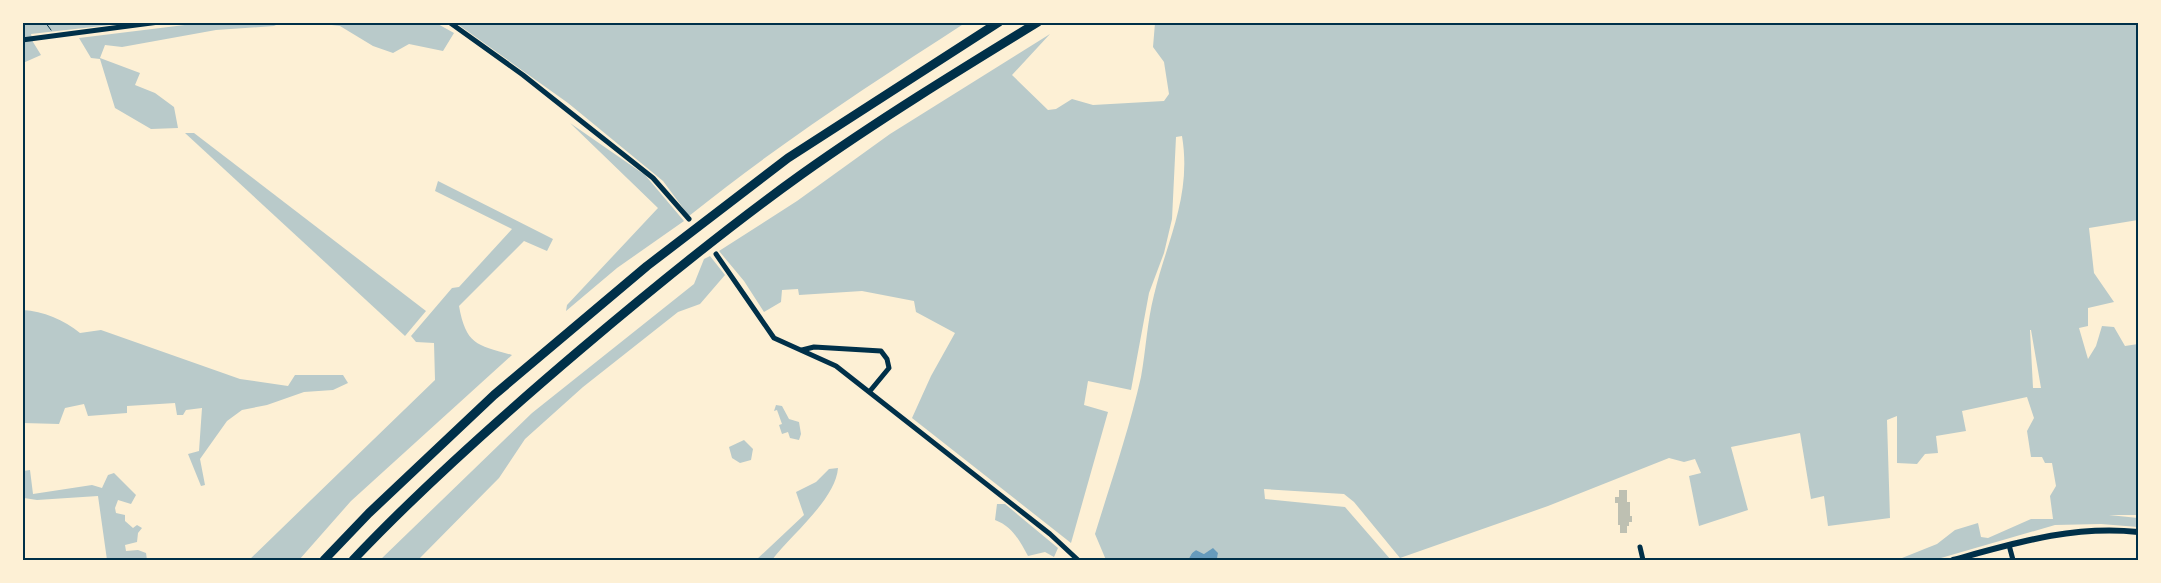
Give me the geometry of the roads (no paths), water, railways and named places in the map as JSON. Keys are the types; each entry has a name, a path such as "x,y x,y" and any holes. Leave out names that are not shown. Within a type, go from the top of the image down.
{"highway":[{"path":"324,560 369,513 494,395 647,266 788,158 999,22"},
{"path":"353,560 386,526 511,408 661,281 802,174 954,74 1038,22"}],"street":[{"path":"22,40 55,34 159,22"},
{"path":"449,22 524,75 653,178 689,218"},
{"path":"716,254 774,338 836,366 1050,534 1078,560"},
{"path":"801,350 814,347 881,351 887,359 889,368 870,391"},
{"path":"1953,560 2047,535 2073,531 2106,529 2138,532"},
{"path":"2009,545 2013,560"},
{"path":"1640,547 1643,560"}],"water":[{"path":"1213,548 1218,553 1217,560 1188,560 1196,550 1204,554"}]}
